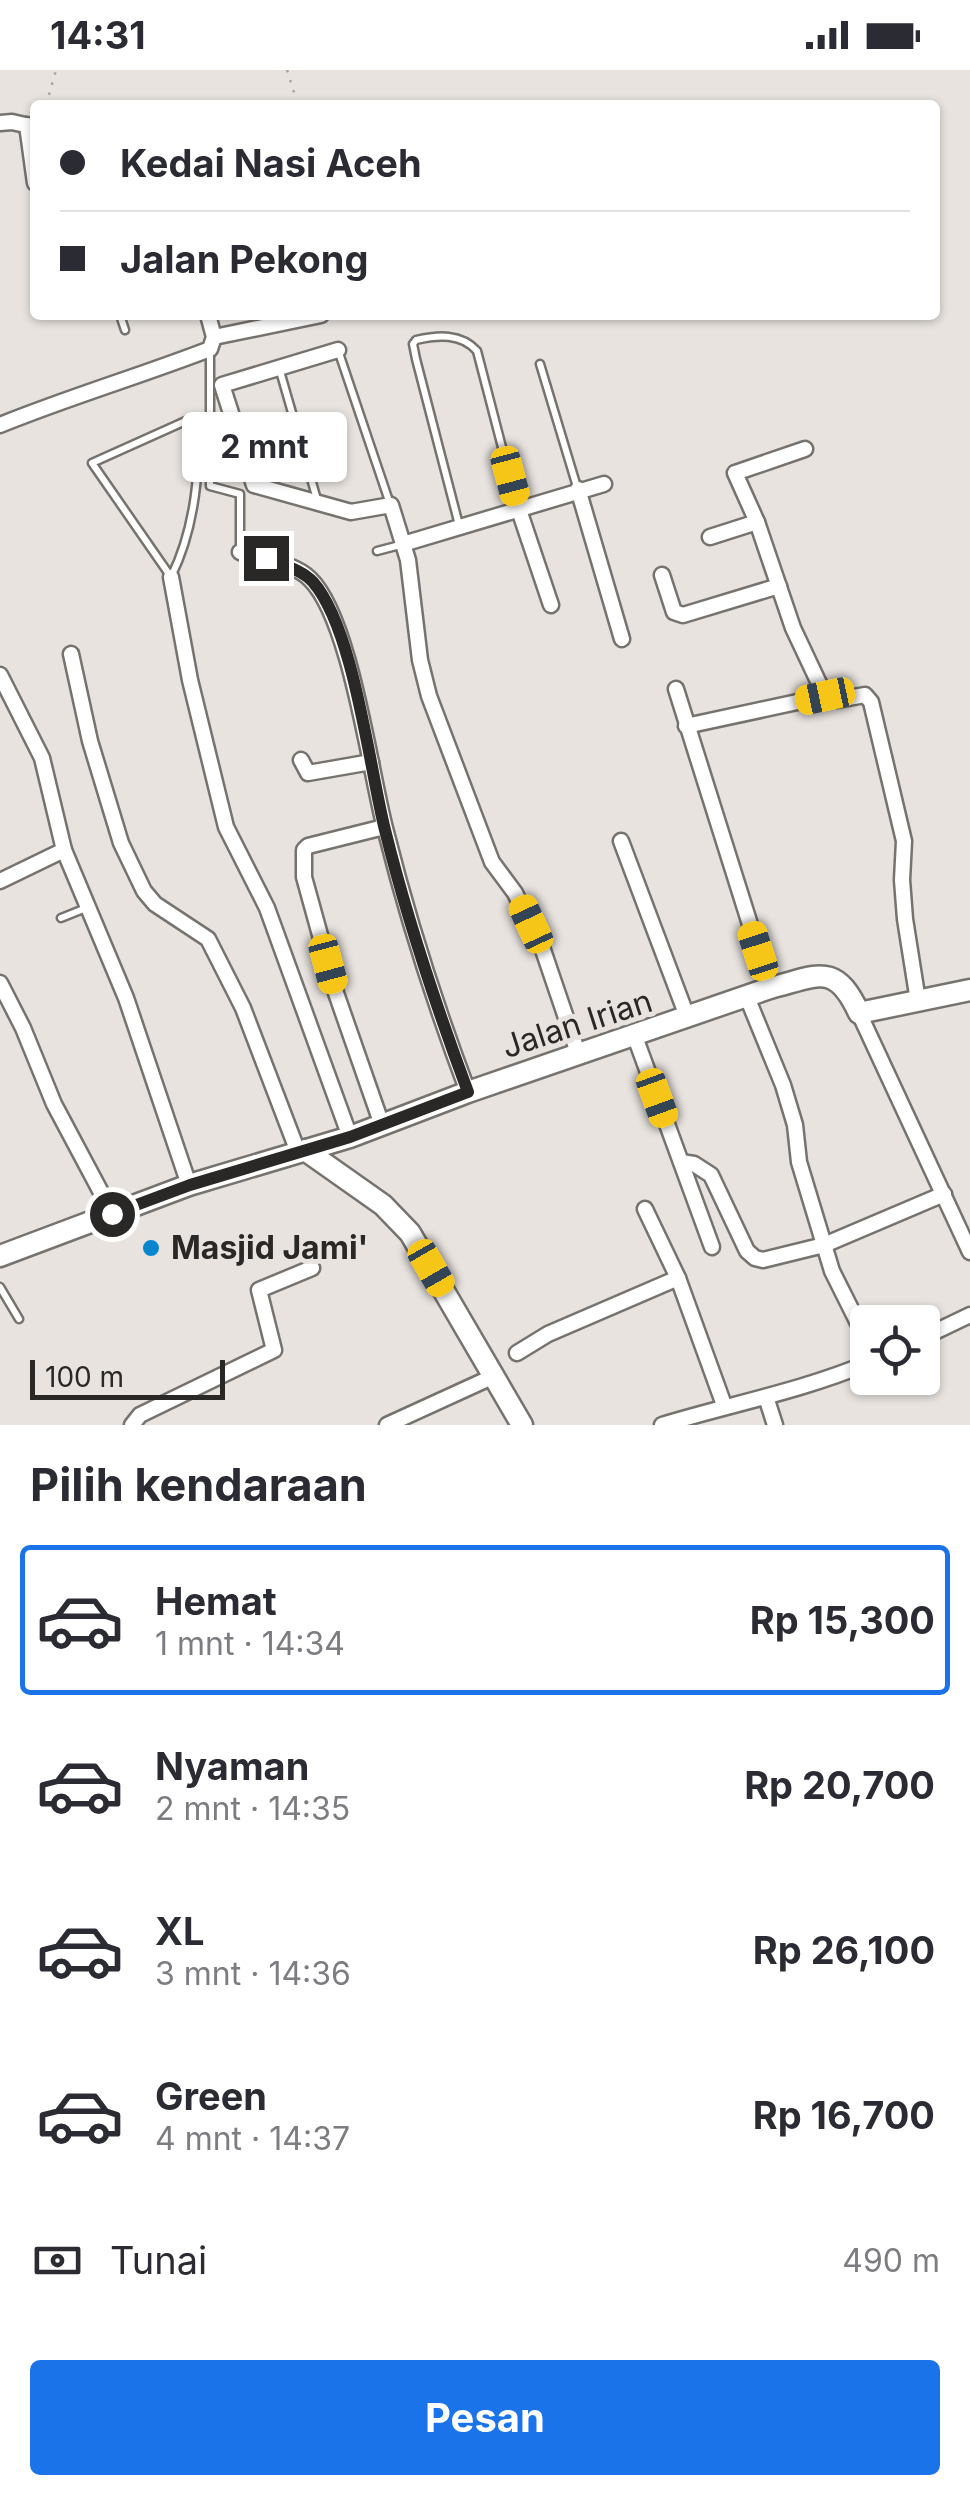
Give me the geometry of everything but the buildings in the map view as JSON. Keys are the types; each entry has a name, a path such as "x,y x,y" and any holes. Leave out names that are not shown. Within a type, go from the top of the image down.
{"main road":[{"name":"Jalan Irian","path":"0,1256 190,1185 350,1137 770,988 832,977 845,986 859,1013"},
{"path":"859,1013 970,990"},
{"path":"301,1151 384,1205 410,1234 522,1425"}],"street":[{"path":"0,123 30,126"},
{"path":"209,320 212,343"},
{"path":"0,424 66,398 111,387 212,343 302,320"},
{"path":"338,350 222,386 254,485 350,512 390,506 404,544 420,660 429,696 492,862 515,893 542,948 578,1054"},
{"path":"805,449 735,473 757,522 793,628 825,696"},
{"path":"404,544 604,484"},
{"path":"578,489 622,639"},
{"path":"518,508 551,605"},
{"path":"710,537 757,522"},
{"path":"240,552 298,570 311,580 344,646 384,828 436,1007 468,1092"},
{"path":"662,576 674,612 683,615 779,586"},
{"path":"171,577 190,680 226,827 267,908 350,1137"},
{"path":"71,654 90,740 121,843 154,904 208,938 244,1008 301,1151"},
{"path":"0,675 42,758 64,850 126,998 190,1185"},
{"path":"676,689 770,988"},
{"path":"686,726 825,696 836,700 866,695 871,702 904,841 904,900 918,1001"},
{"path":"302,760 308,773 371,762"},
{"path":"382,1125 336,994 304,877 304,850 384,828"},
{"path":"620,841 688,1019"},
{"path":"0,881 64,850"},
{"path":"0,983 54,1104 112,1214"},
{"path":"747,997 783,1085 795,1125 799,1162 824,1245 850,1307"},
{"path":"859,1013 970,1252"},
{"path":"634,1034 712,1247"},
{"path":"681,1162 694,1164 711,1175 747,1251 755,1258 775,1259 824,1245 944,1194"},
{"path":"645,1210 678,1278 724,1405"},
{"path":"132,1425 140,1415 274,1350 258,1290 312,1268"},
{"path":"517,1353 548,1334 678,1278"},
{"path":"940,1329 970,1315"},
{"path":"662,1425 850,1371"},
{"path":"386,1425 492,1377"},
{"path":"766,1398 774,1425"}],"lane":[{"path":"122,320 126,330"},
{"path":"460,526 416,359 413,344 418,340 440,336 466,340 477,350 518,508"},
{"path":"212,343 210,486 240,494 240,552"},
{"path":"338,350 390,506"},
{"path":"540,364 578,489"},
{"path":"279,368 318,504"},
{"path":"192,418 200,430 198,486 183,551 171,577 92,463 192,418"},
{"path":"377,551 404,544"},
{"path":"61,918 88,907"},
{"path":"0,1286 20,1319"}],"path":[{"path":"47,100 56,70"},
{"path":"287,70 296,100"}],"place":[{"name":"Masjid Jami'","path":"151,1248"}],"route":[{"path":"112,1214 190,1185 350,1137 468,1092 436,1007 384,828 344,646 311,580 298,570 266,558"}]}
